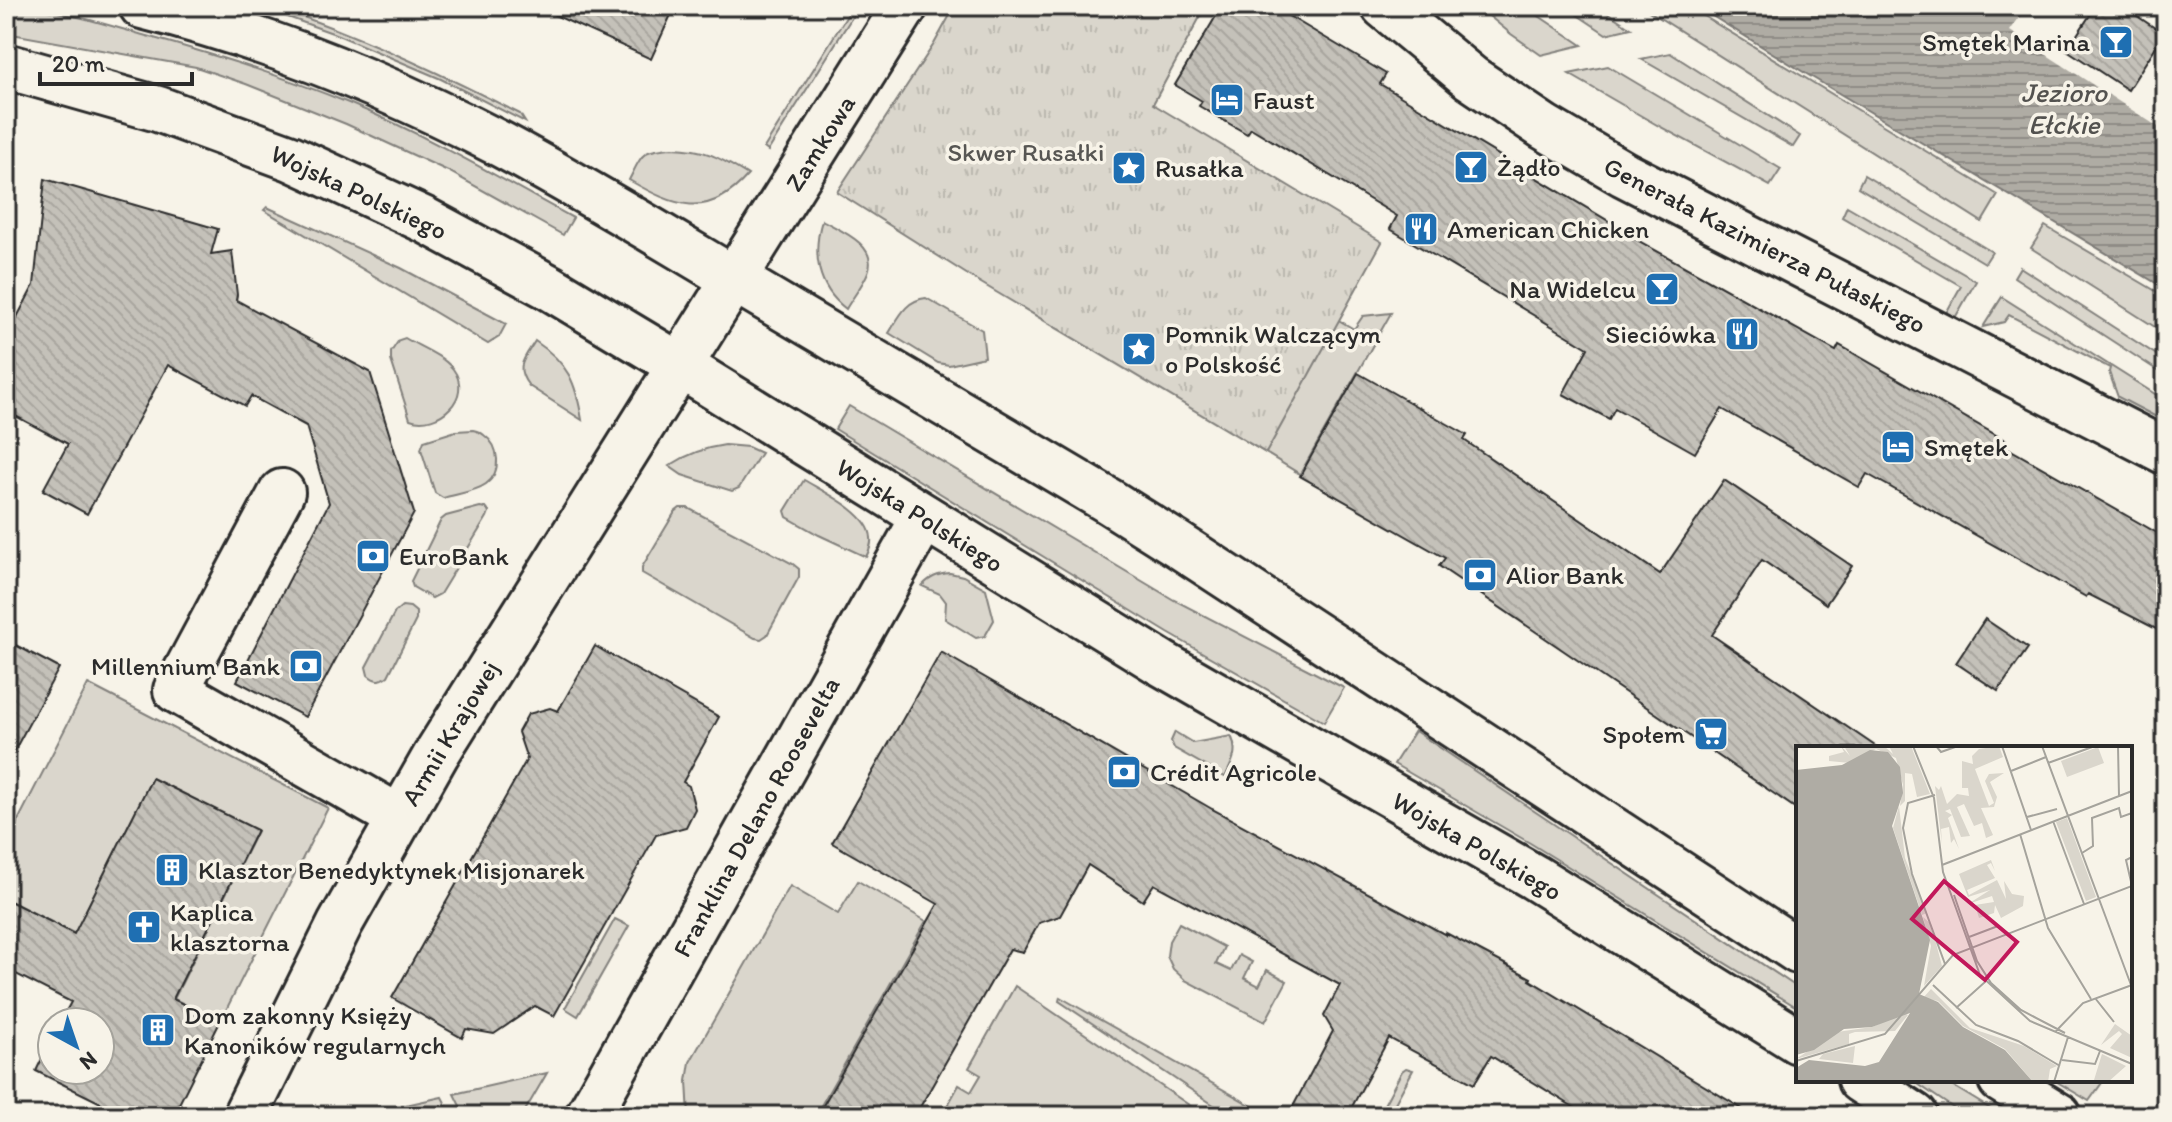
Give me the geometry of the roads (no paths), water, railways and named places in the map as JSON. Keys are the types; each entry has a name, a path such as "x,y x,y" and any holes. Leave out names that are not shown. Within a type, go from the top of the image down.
{"street":[{"path":"142,6 261,41 418,104 599,199 1154,529 1796,950"},
{"name":"Zamkowa","path":"679,365 905,6"},
{"name":"Generała Kazimierza Pułaskiego","path":"1384,6 1471,78 1610,166 2166,452"},
{"name":"Wojska Polskiego","path":"6,66 158,109 291,158 425,220 549,287 1161,663 1534,877 1796,1040"},
{"name":"Armii Krajowej","path":"245,1116 340,924 469,698 679,365"},
{"path":"282,492 176,690 400,818"},
{"name":"Franklina Delano Roosevelta","path":"588,1116 924,517"},
{"path":"1863,1082 1915,1116"},
{"path":"2004,1082 2059,1116"}],"water":[{"name":"Jezioro Ełckie","path":"1696,6 2166,6 2166,289 1805,73"}],"place":[{"name":"Smętek Marina","path":"2116,42"},
{"name":"Faust","path":"1227,100"},
{"name":"Żądło","path":"1471,167"},
{"name":"Rusałka","path":"1129,168"},
{"name":"American Chicken","path":"1421,229"},
{"name":"Na Widelcu","path":"1662,289"},
{"name":"Sieciówka","path":"1742,334"},
{"name":"Pomnik Walczącym o Polskość","path":"1139,349"},
{"name":"Smętek","path":"1898,447"},
{"name":"EuroBank","path":"373,556"},
{"name":"Alior Bank","path":"1480,575"},
{"name":"Millennium Bank","path":"306,666"},
{"name":"Społem","path":"1711,734"},
{"name":"Crédit Agricole","path":"1124,772"},
{"name":"Klasztor Benedyktynek Misjonarek","path":"172,870"},
{"name":"Kaplica klasztorna","path":"144,927"},
{"name":"Dom zakonny Księży Kanoników regularnych","path":"158,1030"}],"park label":[{"name":"Skwer Rusałki","path":"1026,152"}]}
